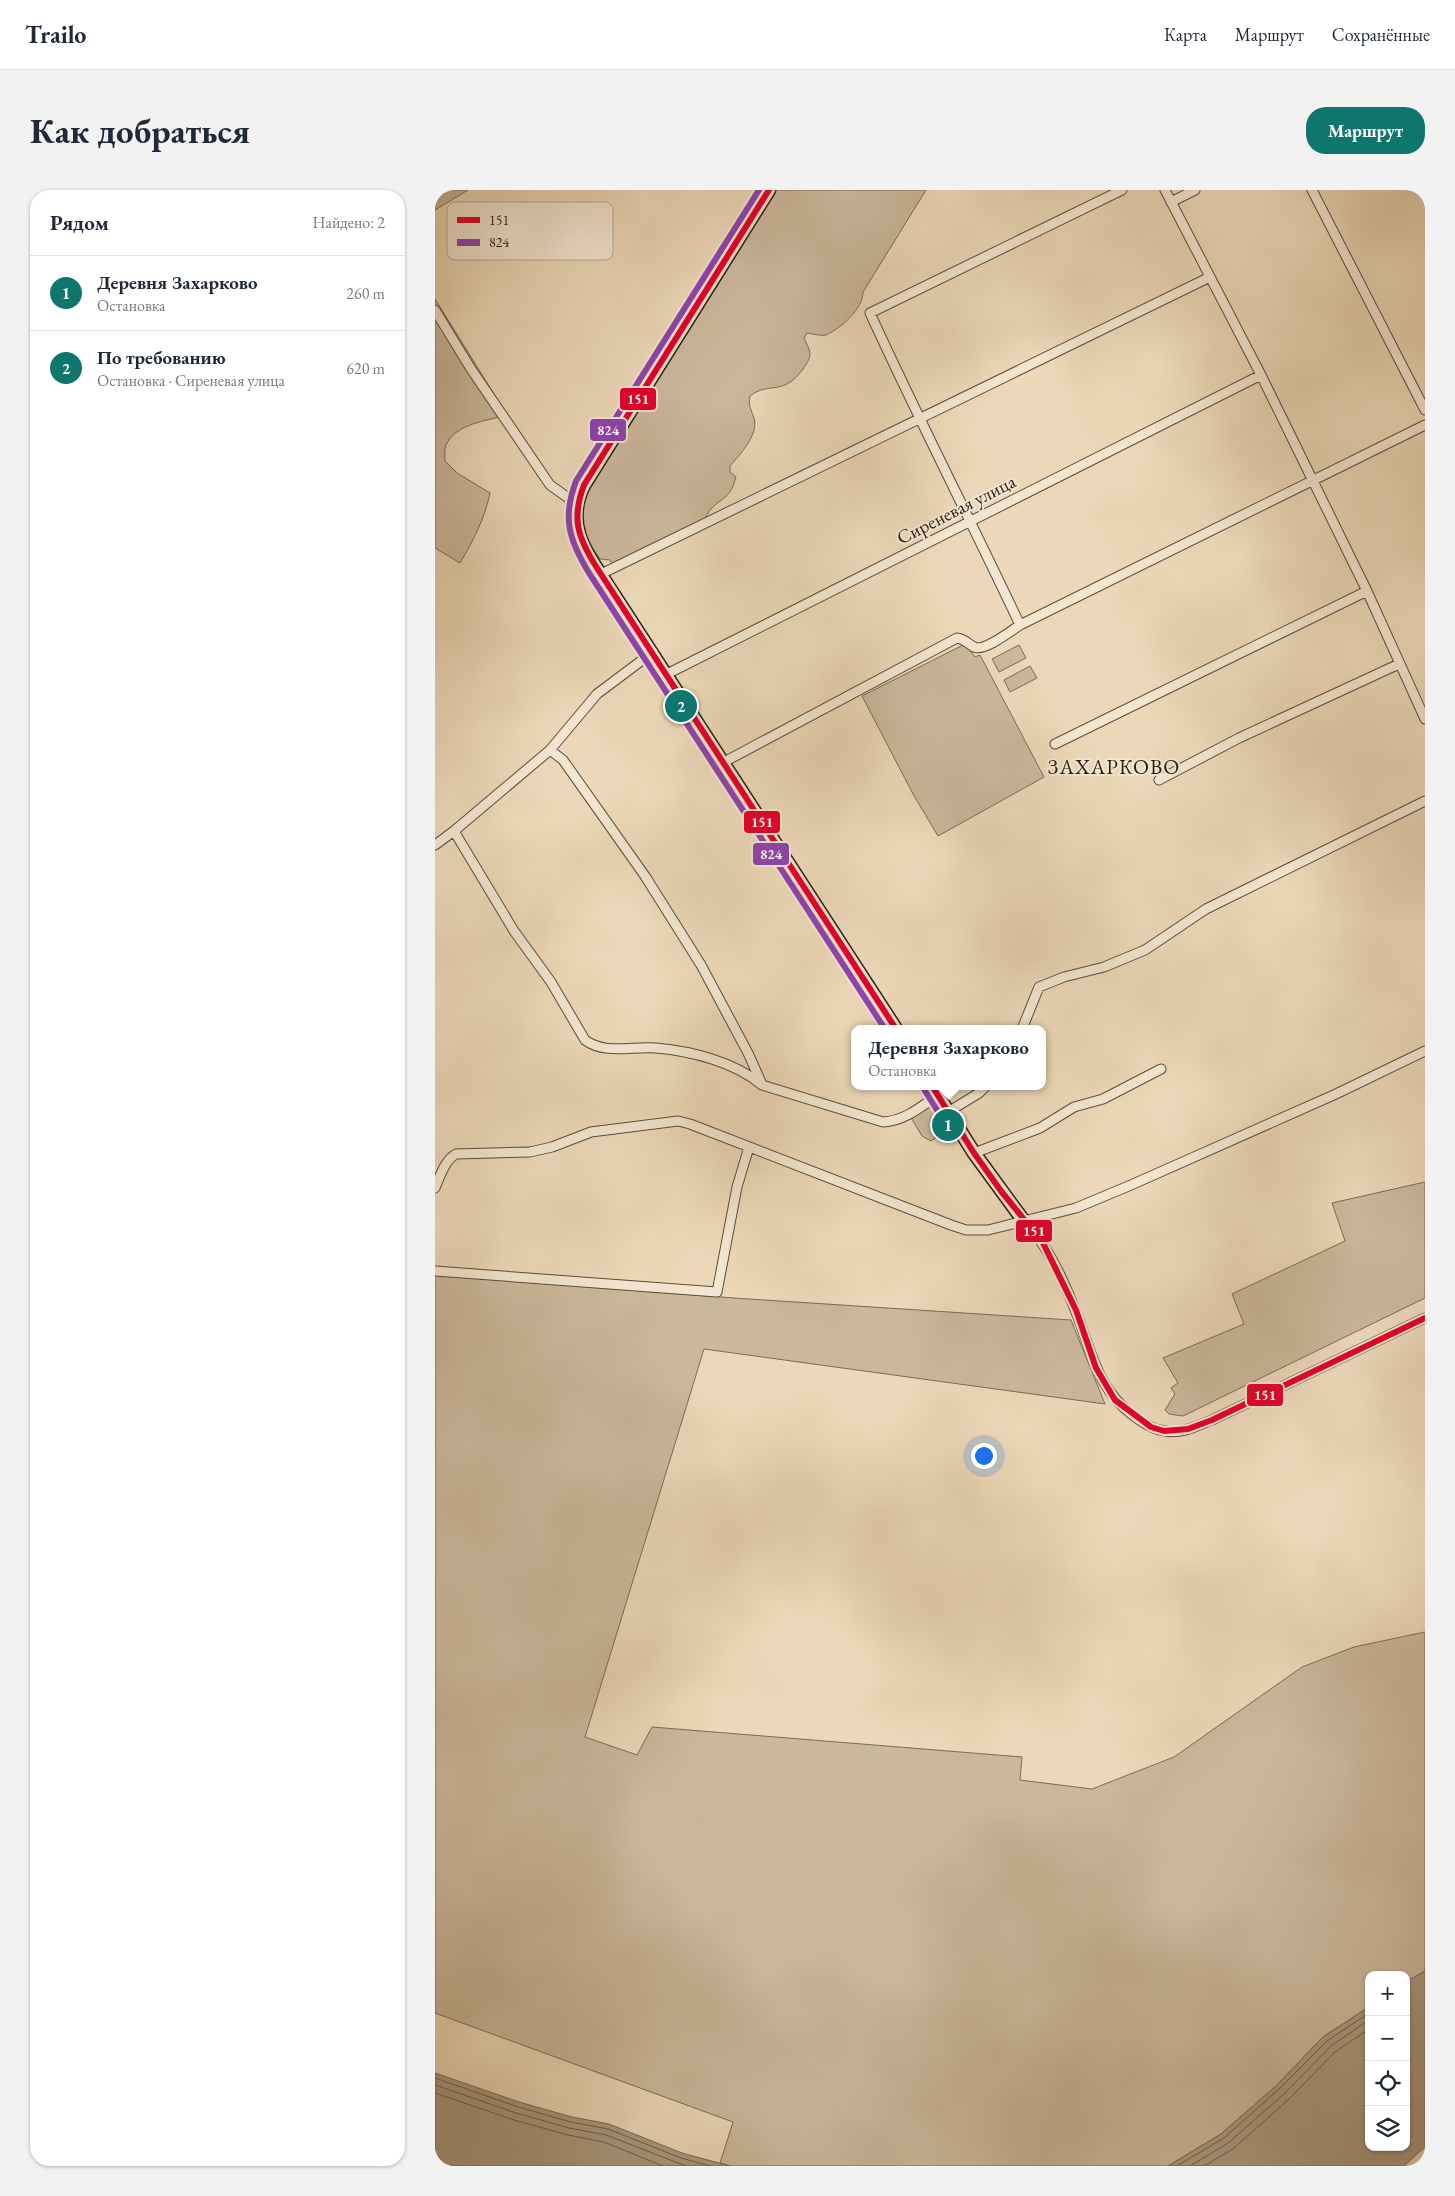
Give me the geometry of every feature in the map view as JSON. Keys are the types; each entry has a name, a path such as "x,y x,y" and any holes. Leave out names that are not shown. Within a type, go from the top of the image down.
{"street":[{"path":"769,190 583,484 575,510 577,528 614,595 653,652 892,1025"},
{"path":"1020,625 870,313 1122,190"},
{"path":"1165,190 1261,375 1367,591 1425,719"},
{"path":"1171,202 1195,190"},
{"path":"1312,190 1425,410"},
{"path":"601,574 1210,277"},
{"path":"435,310 471,369 550,485 567,497 577,500"},
{"name":"Сиреневая улица","path":"667,674 1261,375"},
{"path":"724,762 957,638 963,638 975,647 983,648 1020,625 1425,425"},
{"path":"1055,744 1367,591"},
{"path":"435,845 550,750 597,694 653,652"},
{"path":"1159,780 1239,738 1399,664"},
{"path":"550,750 563,760 645,876 701,965 748,1053 762,1084"},
{"path":"1024,1025 1039,987 1064,977 1104,967 1145,950 1206,909 1425,801"},
{"path":"454,831 514,931 551,982 585,1040 593,1046 603,1049 656,1048 681,1052 719,1062 749,1074 762,1084 883,1122 893,1121 909,1115 935,1091 974,1153 1023,1220 1043,1243 1076,1310 1096,1368 1108,1390 1126,1410 1151,1427 1164,1431 1189,1429 1212,1420 1425,1318"},
{"path":"435,1188 444,1168 451,1157 456,1154 468,1152 530,1152 552,1147 591,1132 678,1121 966,1230 988,1230 1076,1208 1336,1094 1425,1051"},
{"path":"974,1153 1039,1128 1074,1107 1103,1099 1161,1069"},
{"path":"948,1112 982,1090"},
{"path":"435,1271 717,1292 737,1187 749,1147"}],"shaded area":[{"path":"435,190 468,190 447,202 435,210"},
{"path":"774,190 926,190 863,292 859,305 850,317 838,328 826,335 807,333 804,338 810,357 796,378 782,386 763,389 750,396 750,405 755,424 754,431 748,444 730,466 730,472 736,477 733,486 725,497 713,507 705,519 612,564 610,560 600,559 586,537 582,525 583,499"},
{"path":"435,299 507,415 464,427 451,438 445,447 445,461 457,473 490,493 478,529 460,563 435,548"},
{"path":"965,644 975,657 980,655 1044,777 938,836 913,794 862,696"},
{"path":"1019,645 1026,658 999,672 992,659"},
{"path":"1030,666 1037,678 1010,692 1004,680"},
{"path":"932,1104 949,1130 931,1141 922,1136 910,1116"},
{"path":"1425,1182 1425,1298 1183,1416 1169,1414 1165,1410 1175,1394 1171,1388 1178,1383 1163,1358 1244,1324 1232,1294 1345,1241 1332,1203"},
{"path":"435,1275 734,1298 1071,1320 1105,1404 704,1349 585,1737 637,1755 652,1727 1022,1757 1020,1780 1092,1789 1174,1757 1302,1667 1354,1647 1425,1632 1425,1971 1410,1980 1410,1971 1365,1971 1365,2010 1323,2037 1276,2086 1221,2134 1168,2166 730,2166 720,2163 733,2122 435,2013"}],"water":[{"path":"1425,1971 1425,2147 1404,2166 1168,2166 1221,2134 1276,2086 1323,2037 1365,2010 1365,2151 1410,2151 1410,1980"},
{"path":"435,2073 519,2102 572,2117 609,2124 682,2153 730,2166 435,2166"}],"transit line":[{"name":"824","path":"759,190 576,481 569,506 570,528 572,539 589,573 882,1025"},
{"name":"151","path":"769,190 584,485 577,518 581,538 597,568 893,1025"},
{"name":"151","path":"935,1090 974,1153 1001,1191 1043,1243 1076,1310 1096,1368 1115,1400 1151,1427 1164,1431 1188,1429 1212,1420 1425,1318"},
{"name":"824","path":"925,1091 947,1126"}],"place":[{"name":"По требованию","path":"681,706"},
{"name":"Деревня Захарково","path":"948,1125"}],"district":[{"name":"ЗАХАРКОВО","path":"1114,767"}]}
